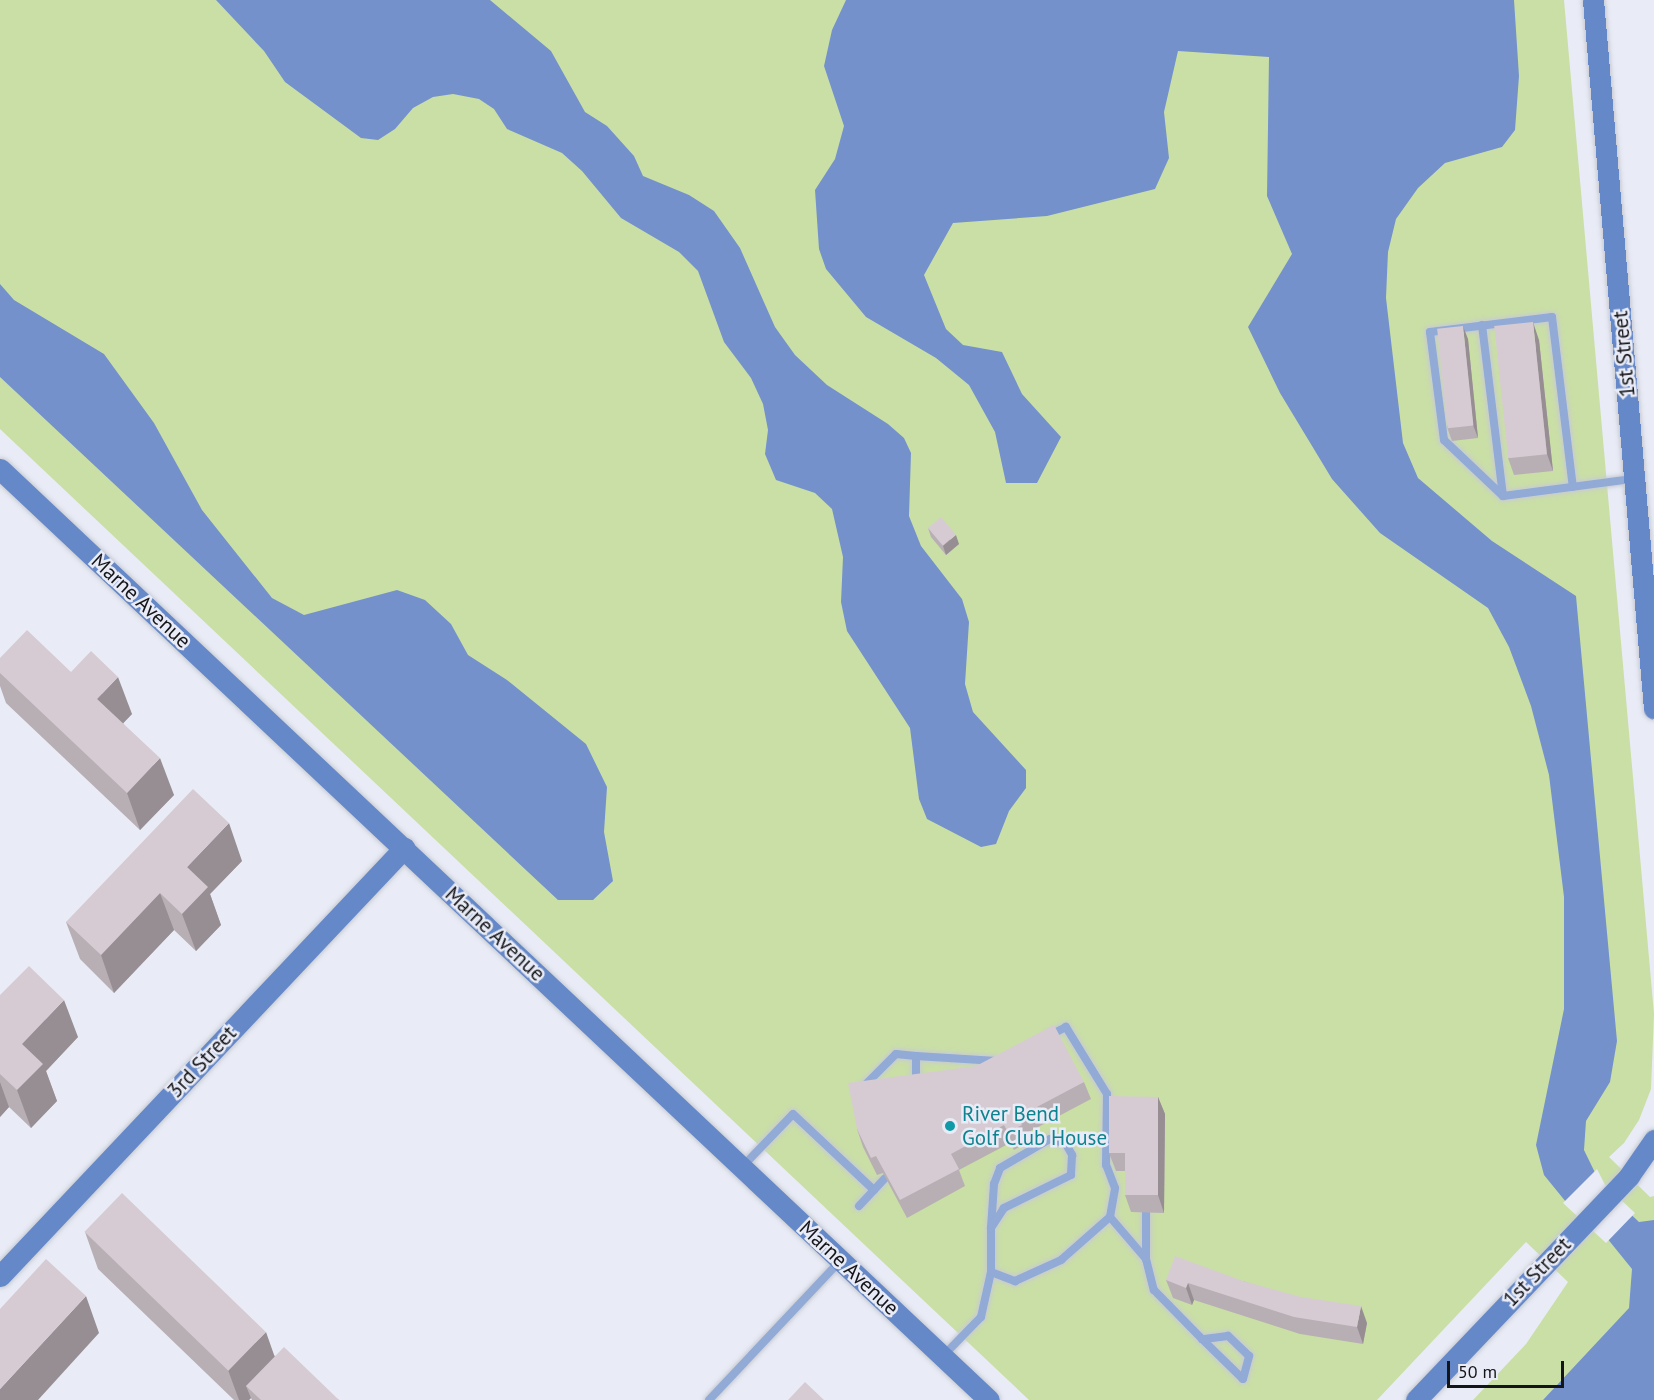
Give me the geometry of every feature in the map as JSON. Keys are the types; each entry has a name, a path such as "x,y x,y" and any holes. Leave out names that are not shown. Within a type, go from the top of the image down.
{"street":[{"name":"1st Street","path":"1593,0 1654,708"},
{"name":"Marne Avenue","path":"0,469 989,1400"},
{"name":"3rd Street","path":"0,1276 404,848"},
{"name":"1st Street","path":"1416,1400 1629,1176 1654,1140"}],"lane":[{"path":"1503,496 1444,440 1430,332 1552,317 1573,487"},
{"path":"1482,325 1503,496"},
{"path":"1503,496 1635,479"},
{"path":"991,1272 1014,1281 1052,1264 1110,1217 1115,1188 1106,1165 1108,1101 1066,1026 1038,1041"},
{"path":"855,1094 896,1054 1001,1062"},
{"path":"915,1056 916,1076 927,1084"},
{"path":"985,1071 1011,1056"},
{"path":"1108,1101 1120,1101"},
{"path":"742,1167 793,1114 874,1190"},
{"path":"943,1356 981,1317 991,1272 992,1228 994,1184 1000,1168 1050,1139 1066,1144 1072,1155 1071,1175 1004,1208 992,1228"},
{"path":"858,1206 885,1178"},
{"path":"1146,1212 1146,1259 1154,1290 1202,1339 1243,1379 1249,1356 1228,1336 1202,1339"},
{"path":"1110,1217 1146,1259"},
{"path":"709,1400 841,1260"}],"green space":[{"path":"0,0 1564,0 1654,1014 1651,1089 1639,1120 1624,1143 1609,1157 1650,1197 1654,1196 1654,1400 1473,1400 1526,1344 1568,1282 1526,1242 1377,1400 1029,1400 0,429"}],"water":[{"path":"216,0 490,0 551,51 585,112 607,126 634,156 643,176 689,195 714,211 740,248 775,327 795,355 827,385 888,424 904,438 911,453 909,516 921,546 962,599 969,622 965,684 973,712 1026,770 1026,788 1009,811 996,844 981,847 927,819 919,799 910,728 847,631 841,602 843,557 832,509 815,493 776,480 765,454 768,430 763,404 751,378 724,342 698,271 679,252 621,218 582,171 562,153 507,129 494,109 479,99 453,94 433,97 413,108 395,129 378,140 361,138 285,82 264,51"},
{"path":"846,0 1514,0 1519,76 1515,130 1502,147 1445,163 1418,188 1396,219 1388,252 1386,298 1403,443 1418,478 1492,541 1576,596 1617,1041 1610,1082 1586,1121 1584,1150 1602,1187 1639,1222 1654,1220 1654,1400 1543,1400 1629,1308 1632,1269 1598,1227 1566,1202 1544,1175 1536,1145 1564,1009 1564,897 1549,775 1531,706 1509,647 1488,608 1380,533 1332,479 1280,393 1248,327 1292,254 1267,196 1269,57 1178,51 1164,112 1169,158 1155,189 1047,216 953,223 924,275 946,329 963,345 1002,352 1022,394 1061,437 1037,483 1006,483 995,432 969,385 936,358 866,317 826,269 819,249 815,190 835,159 844,126 824,66 832,30"},
{"path":"0,284 14,300 104,354 154,423 202,510 272,598 304,615 397,590 425,600 451,624 468,655 507,680 586,744 607,787 604,832 613,881 593,900 558,900 0,377"}],"pier":[{"path":"1597,1169 1605,1185 1635,1213 1606,1243 1563,1203"}],"building":[{"path":"1533,322 1547,454 1508,458 1494,326"},
{"path":"1463,326 1473,425 1448,428 1437,329"},
{"path":"941,517 956,535 943,546 928,528"},
{"path":"27,630 71,672 91,651 118,677 97,699 160,758 127,793 0,673 0,658"},
{"path":"193,789 229,823 187,867 208,887 182,914 160,893 101,955 66,922"},
{"path":"29,966 64,1000 22,1044 43,1064 17,1090 0,1074 0,995"},
{"name":"River Bend Golf Club House","path":"1054,1025 1084,1082 1018,1117 1022,1125 1008,1132 1004,1125 951,1154 959,1169 900,1200 876,1156 871,1158 857,1129 848,1083 976,1066"},
{"path":"1109,1096 1158,1097 1158,1195 1125,1195 1125,1153 1109,1153"},
{"path":"122,1193 266,1332 228,1371 84,1232"},
{"path":"1175,1256 1243,1281 1301,1297 1361,1306 1357,1327 1294,1317 1188,1283 1186,1288 1166,1280"},
{"path":"46,1259 86,1296 0,1389 0,1309"},
{"path":"284,1347 339,1400 261,1400 246,1386"},
{"path":"805,1382 824,1400 788,1400"}],"place":[{"name":"River Bend Golf Club House","path":"950,1126"}]}
